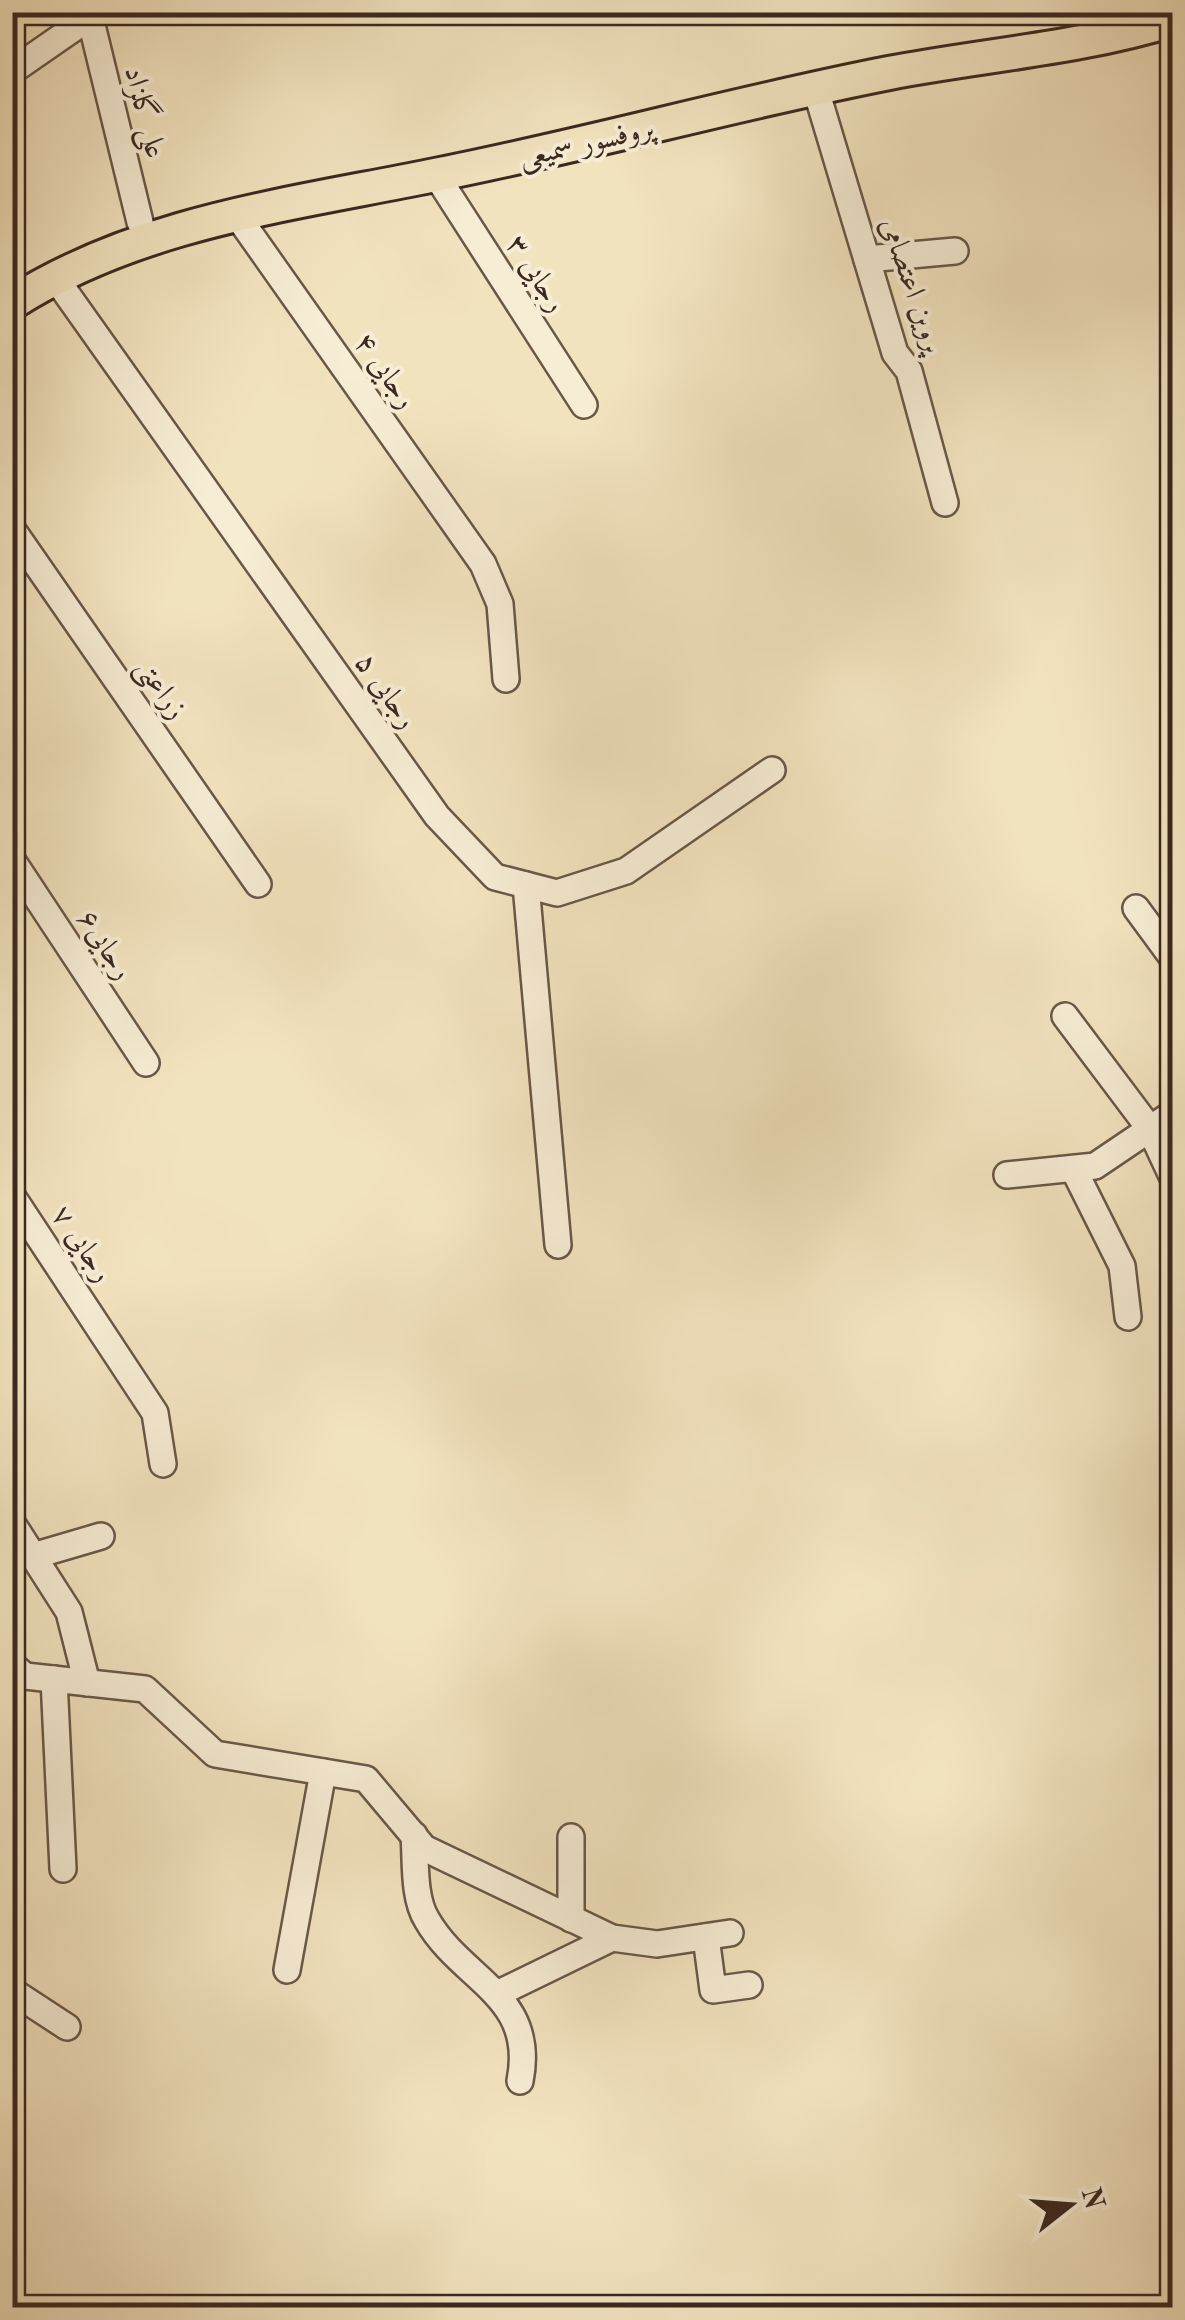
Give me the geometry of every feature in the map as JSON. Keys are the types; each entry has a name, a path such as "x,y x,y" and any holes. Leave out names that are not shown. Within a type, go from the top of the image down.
{"main road":[{"name":"پروفسور سمیعی","path":"12,279 38,263 140,222 224,198 1106,12"},
{"name":"پروفسور سمیعی","path":"12,303 54,276 144,240 236,214 436,175 816,90 1172,20"}],"street":[{"name":"علی گلزاد","path":"12,71 91,15 140,222"},
{"name":"پروین اعتصامی","path":"816,90 895,353 909,371 944,503"},
{"name":"رجایی ۳","path":"436,175 584,405"},
{"name":"رجایی ۴","path":"236,214 482,564 500,604 506,679"},
{"path":"867,259 955,251"},
{"name":"رجایی ۵","path":"54,276 437,816 495,877 557,893 626,870 772,770"},
{"name":"زراعتی","path":"12,529 258,884"},
{"name":"رجایی۶","path":"12,860 146,1063"},
{"path":"526,885 558,1245"},
{"path":"1136,908 1172,957"},
{"path":"1065,1016 1150,1129 1172,1176"},
{"path":"1007,1175 1095,1166 1172,1114"},
{"path":"1074,1170 1122,1266 1128,1317"},
{"name":"رجایی ۷","path":"12,1196 155,1413 163,1464"},
{"path":"12,1523 69,1612 87,1683"},
{"path":"33,1556 102,1536"},
{"path":"12,1665 25,1676 145,1690 215,1754 366,1780 424,1848 612,1938 639,1944 718,1935 713,1990 749,1986"},
{"path":"54,1680 63,1869"},
{"path":"287,1970 322,1772"},
{"path":"414,1836 425,1918 497,1994 523,2045 520,2081"},
{"path":"571,1837 571,1918"},
{"path":"497,1994 612,1938"},
{"path":"12,1991 67,2027"}]}
